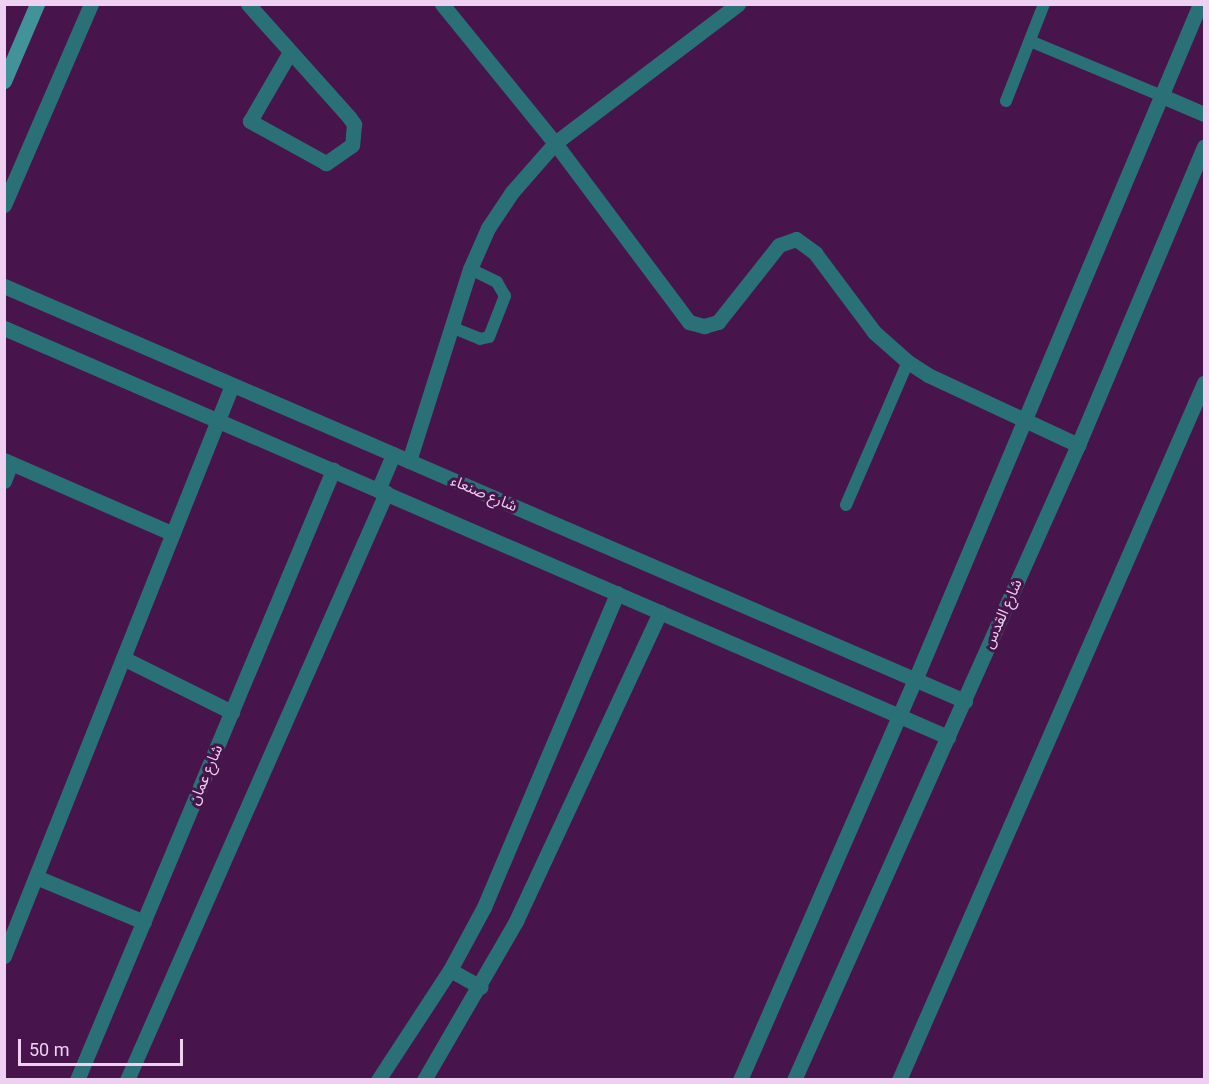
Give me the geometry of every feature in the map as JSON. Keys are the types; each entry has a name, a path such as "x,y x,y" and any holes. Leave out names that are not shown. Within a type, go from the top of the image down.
{"main road":[{"path":"4,81 37,4"}],"street":[{"path":"4,205 91,4"},
{"path":"248,4 354,124 352,145 326,163 250,121 290,52"},
{"path":"442,4 555,143 689,322 704,326 718,322 779,245 796,239 815,253 874,332 908,362 1078,445"},
{"path":"408,461 470,269 499,210 555,143 738,4"},
{"path":"740,1080 915,680 1200,4"},
{"path":"1162,96 1204,114"},
{"name":"شارع القدس","path":"794,1080 1078,445 1204,146"},
{"name":"شارع صنعاء","path":"4,286 965,701"},
{"path":"4,328 948,737"},
{"path":"898,1080 1204,383"},
{"path":"4,956 232,385"},
{"path":"127,1080 382,492 393,454"},
{"path":"4,481 8,462 173,534"},
{"name":"شارع عمان","path":"77,1080 333,470"},
{"path":"378,1080 450,970 484,907 617,593"},
{"path":"424,1080 481,987 516,921 660,612"},
{"path":"123,658 232,712"},
{"path":"36,877 144,922"},
{"path":"450,970 481,987"}],"lane":[{"path":"1006,101 1044,4"},
{"path":"1030,41 1162,96"},
{"path":"452,327 484,338 492,333 501,307 504,292 500,285 470,269"},
{"path":"846,506 908,362"}]}
